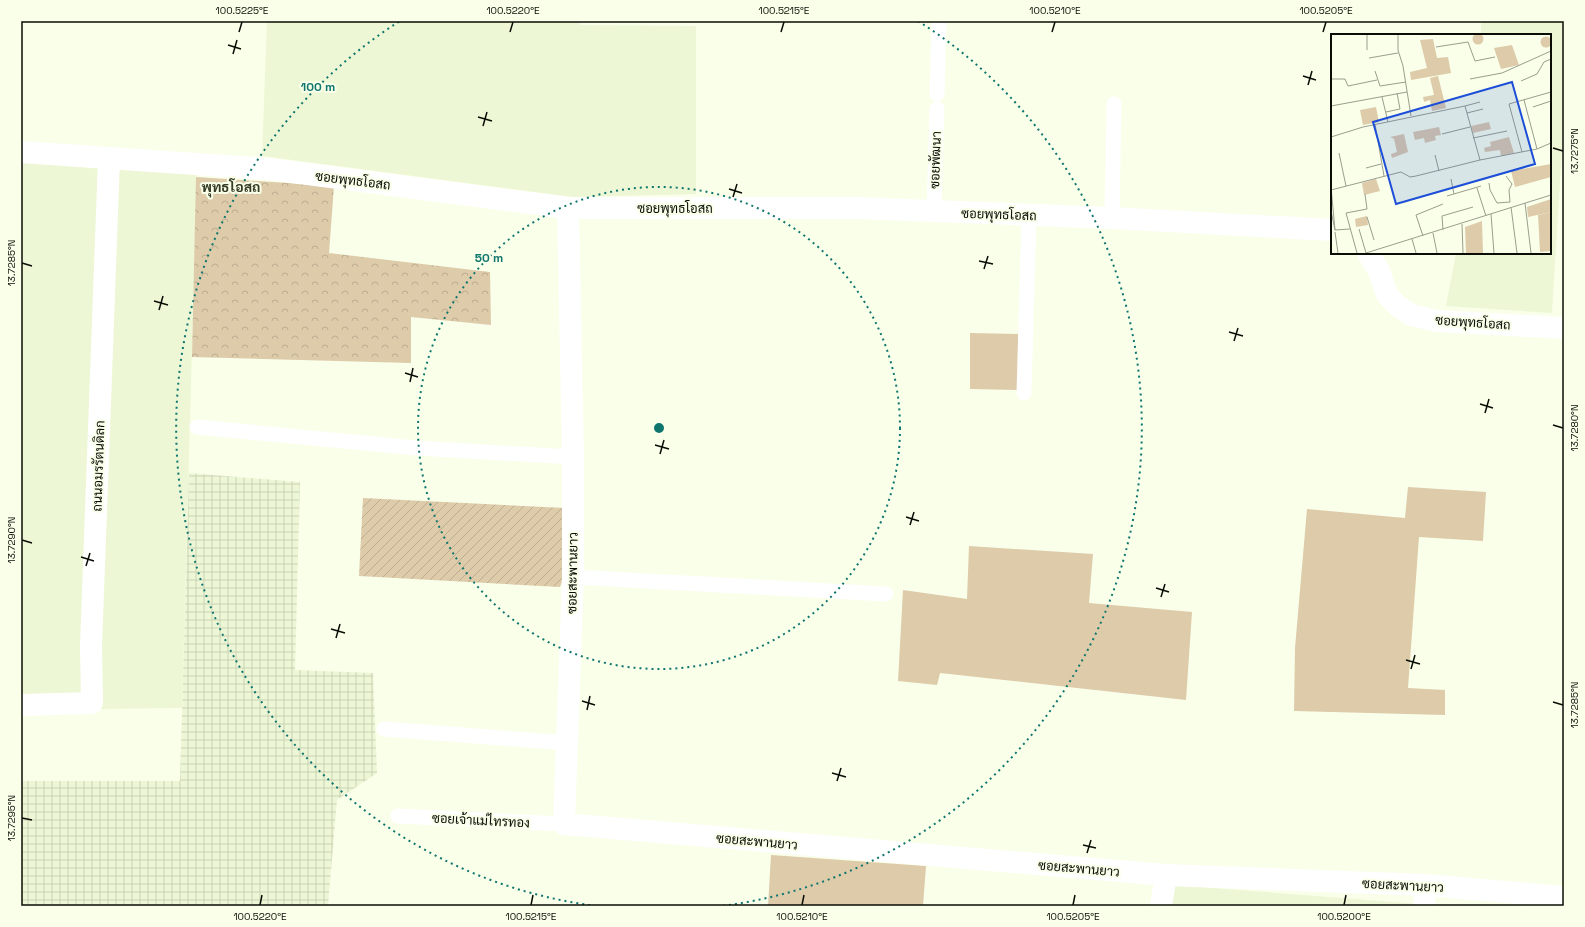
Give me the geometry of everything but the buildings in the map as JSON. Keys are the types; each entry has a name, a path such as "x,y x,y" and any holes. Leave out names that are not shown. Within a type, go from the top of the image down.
{"street":[{"name":"ซอยพุทธโอสถ","path":"21,152 269,169 568,208 858,208 1112,218 1331,230"},
{"name":"ถนนอมรรัตนดิลก","path":"21,705 92,703 91,646 109,159"},
{"name":"ซอยสะพานยาว","path":"568,208 573,457 573,577 564,824 1166,875 1425,895 1564,897"},
{"name":"ซอยพุทธโอสถ","path":"1369,254 1378,271 1387,295 1398,306 1412,315 1437,321 1564,328"},
{"path":"1161,906 1166,875"}],"lane":[{"name":"ซอยพัฒนา","path":"934,212 939,21"},
{"path":"1112,218 1114,104"},
{"path":"1024,393 1029,215"},
{"path":"197,427 416,448 573,457"},
{"path":"573,577 886,594"},
{"path":"384,729 567,743"},
{"name":"ซอยเจ้าแม่ไทรทอง","path":"398,816 564,824"}],"shaded area":[{"path":"267,21 580,21 580,25 696,26 696,194 573,197 262,156"},
{"path":"1481,21 1564,21 1564,117 1552,313 1446,306 1456,254 1551,254 1551,34 1481,34"},
{"path":"21,158 197,168 182,708 21,710"},
{"path":"189,473 300,482 295,670 373,673 377,773 337,800 328,906 21,906 21,781 180,781"},
{"path":"1174,885 1446,906 1172,906"}],"green space":[{"path":"196,177 334,186 329,253 490,272 491,325 411,317 411,363 192,357"},
{"path":"970,333 1018,334 1018,390 970,389"},
{"path":"1408,487 1486,492 1483,541 1419,537 1408,688 1445,690 1445,715 1294,711 1295,648 1307,509 1405,518"},
{"path":"363,498 565,508 562,582 560,587 359,576"},
{"path":"969,546 1093,554 1089,603 1192,612 1186,700 940,673 937,685 898,681 903,590 967,599"},
{"path":"771,855 926,866 923,906 768,906"}],"district":[{"name":"พุทธโอสถ","path":"231,187"}]}
